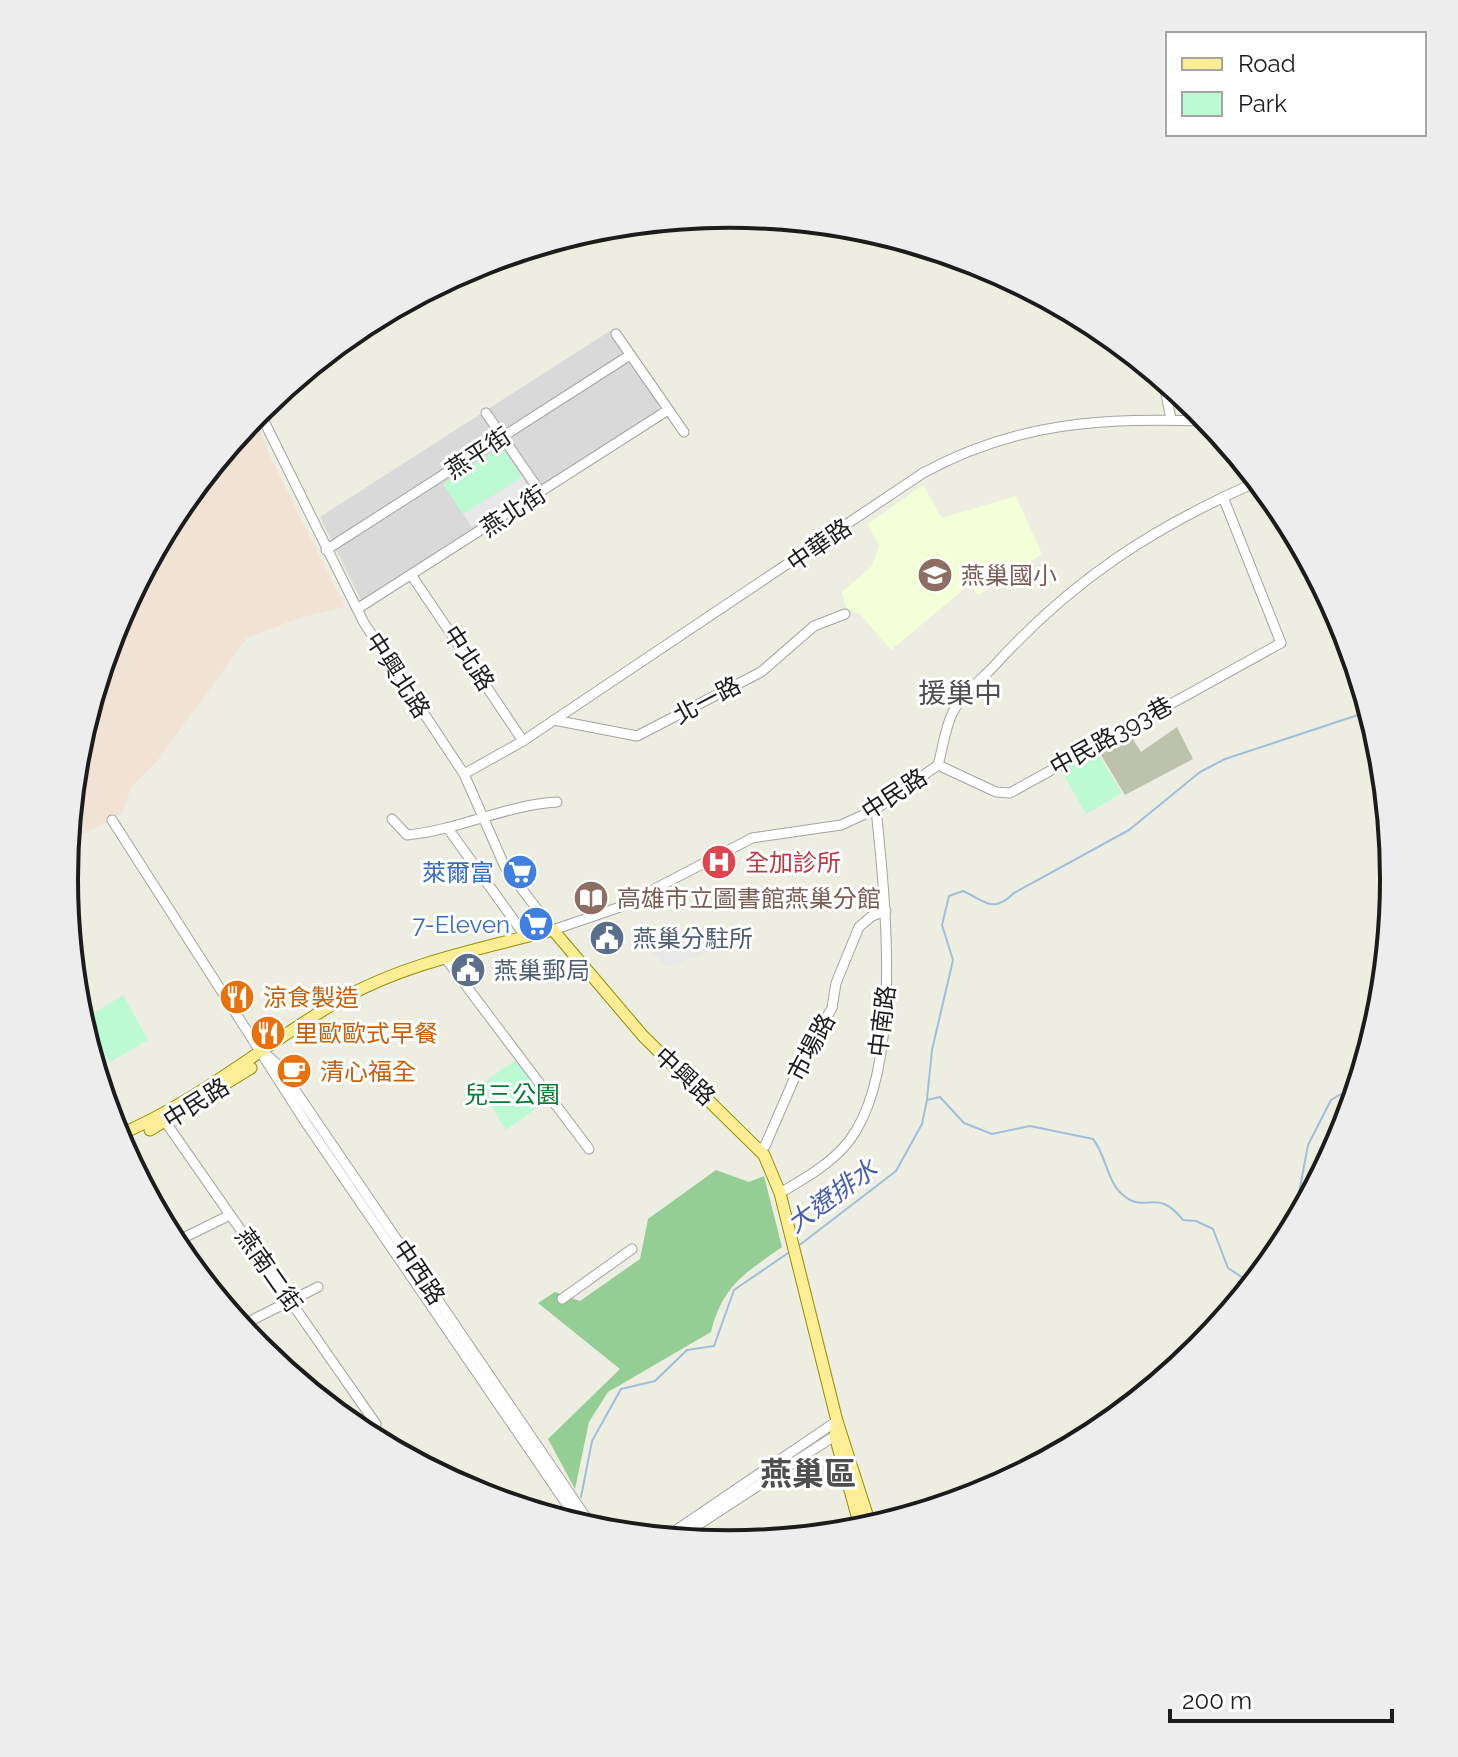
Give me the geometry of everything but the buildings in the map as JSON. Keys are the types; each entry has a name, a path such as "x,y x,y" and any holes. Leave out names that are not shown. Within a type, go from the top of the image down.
{"main road":[{"name":"中民路","path":"132,1137 164,1120 346,998 393,974 553,930"},
{"name":"中興路","path":"553,930 643,1036 759,1149 780,1193 839,1429"},
{"name":"中民路","path":"130,1131 164,1120"},
{"path":"839,1429 867,1514"},
{"path":"839,1429 858,1516"}],"street":[{"path":"616,334 684,432"},
{"name":"燕平街","path":"326,550 630,355"},
{"path":"1167,397 1171,419"},
{"name":"燕北街","path":"357,609 668,410"},
{"path":"486,413 541,493"},
{"name":"中華路","path":"464,774 523,741 923,473 960,453 1025,431 1063,424 1191,420"},
{"name":"中興北路","path":"265,423 357,609 464,774 505,867 553,930"},
{"name":"中民路","path":"553,930 620,907 752,838 841,825 876,809 938,765 950,717 959,701 1031,626 1096,570 1135,543 1248,486"},
{"name":"中民路393巷","path":"938,765 996,792 1010,793 1281,643 1223,497"},
{"name":"中北路","path":"412,576 523,741"},
{"name":"北一路","path":"554,720 637,736 761,672 814,626 845,614"},
{"path":"392,819 407,835 449,830 524,804 557,802"},
{"name":"中南路","path":"780,1193 810,1176 847,1144 867,1105 877,1062 888,976 886,911 876,809"},
{"name":"中西路","path":"112,820 306,1123 577,1511"},
{"path":"449,830 526,937"},
{"name":"市場路","path":"759,1149 765,1146 804,1056 832,1008 836,983 859,927 872,916 886,911"},
{"path":"446,959 589,1149"},
{"name":"燕南二街","path":"164,1120 375,1425"},
{"path":"186,1237 230,1215"},
{"path":"562,1299 632,1249"},
{"path":"251,1320 318,1287"},
{"path":"683,1528 839,1429"},
{"path":"691,1528 714,1510"}],"shaded area":[{"path":"616,327 661,394 658,412 362,602 320,517"},
{"path":"260,428 268,452 345,607 299,618 247,638 158,760 131,787 123,812 79,834 91,751 100,710 128,629 165,553 188,517 213,482"},
{"path":"522,477 530,491 472,527 463,514"},
{"name":"燕巢國小","path":"923,485 942,518 1016,496 1042,554 978,595 969,585 891,650 860,614 846,608 842,592 872,566 879,546 868,524"},
{"path":"1177,727 1193,759 1125,795 1098,750 1129,733 1141,752"},
{"path":"669,929 687,930 702,941 709,952 667,967 648,948 661,939 659,934"}],"green space":[{"path":"499,448 503,449 522,477 463,514 443,484"},
{"path":"1096,750 1122,793 1086,814 1061,770"},
{"path":"123,995 148,1040 110,1062 99,1045 93,1014"},
{"name":"兒三公園","path":"516,1060 548,1100 506,1130 478,1086"},
{"path":"716,1170 749,1182 764,1176 782,1247 737,1282 722,1303 711,1332 608,1392 589,1422 575,1489 548,1439 620,1369 538,1303 555,1292 580,1301 640,1259 648,1219"}],"waterway":[{"path":"927,1099 932,1050 953,960 942,925 949,896 963,891 989,904 1000,903 1129,830 1200,772 1225,759 1359,715"},
{"path":"1299,1192 1308,1145 1331,1100 1343,1093"},
{"name":"大遼排水","path":"797,1247 896,1171 922,1124 927,1100 940,1097 964,1123 992,1134 1030,1126 1093,1139 1113,1183 1123,1195 1138,1203 1158,1202 1174,1210 1183,1220 1196,1221 1213,1229 1228,1268 1243,1278"},
{"name":"大遼排水","path":"581,1497 592,1441 621,1389 655,1381 687,1350 714,1346 734,1290 791,1251"}],"place":[{"name":"燕巢國小","path":"935,575"},
{"name":"全加診所","path":"719,862"},
{"name":"萊爾富","path":"520,872"},
{"name":"高雄市立圖書館燕巢分館","path":"591,898"},
{"name":"7-Eleven","path":"536,924"},
{"name":"燕巢分駐所","path":"607,938"},
{"name":"燕巢郵局","path":"468,970"},
{"name":"涼食製造","path":"237,997"},
{"name":"里歐歐式早餐","path":"268,1033"},
{"name":"清心福全","path":"294,1071"}],"district":[{"name":"援巢中","path":"960,693"},
{"name":"燕巢區","path":"808,1473"}]}
